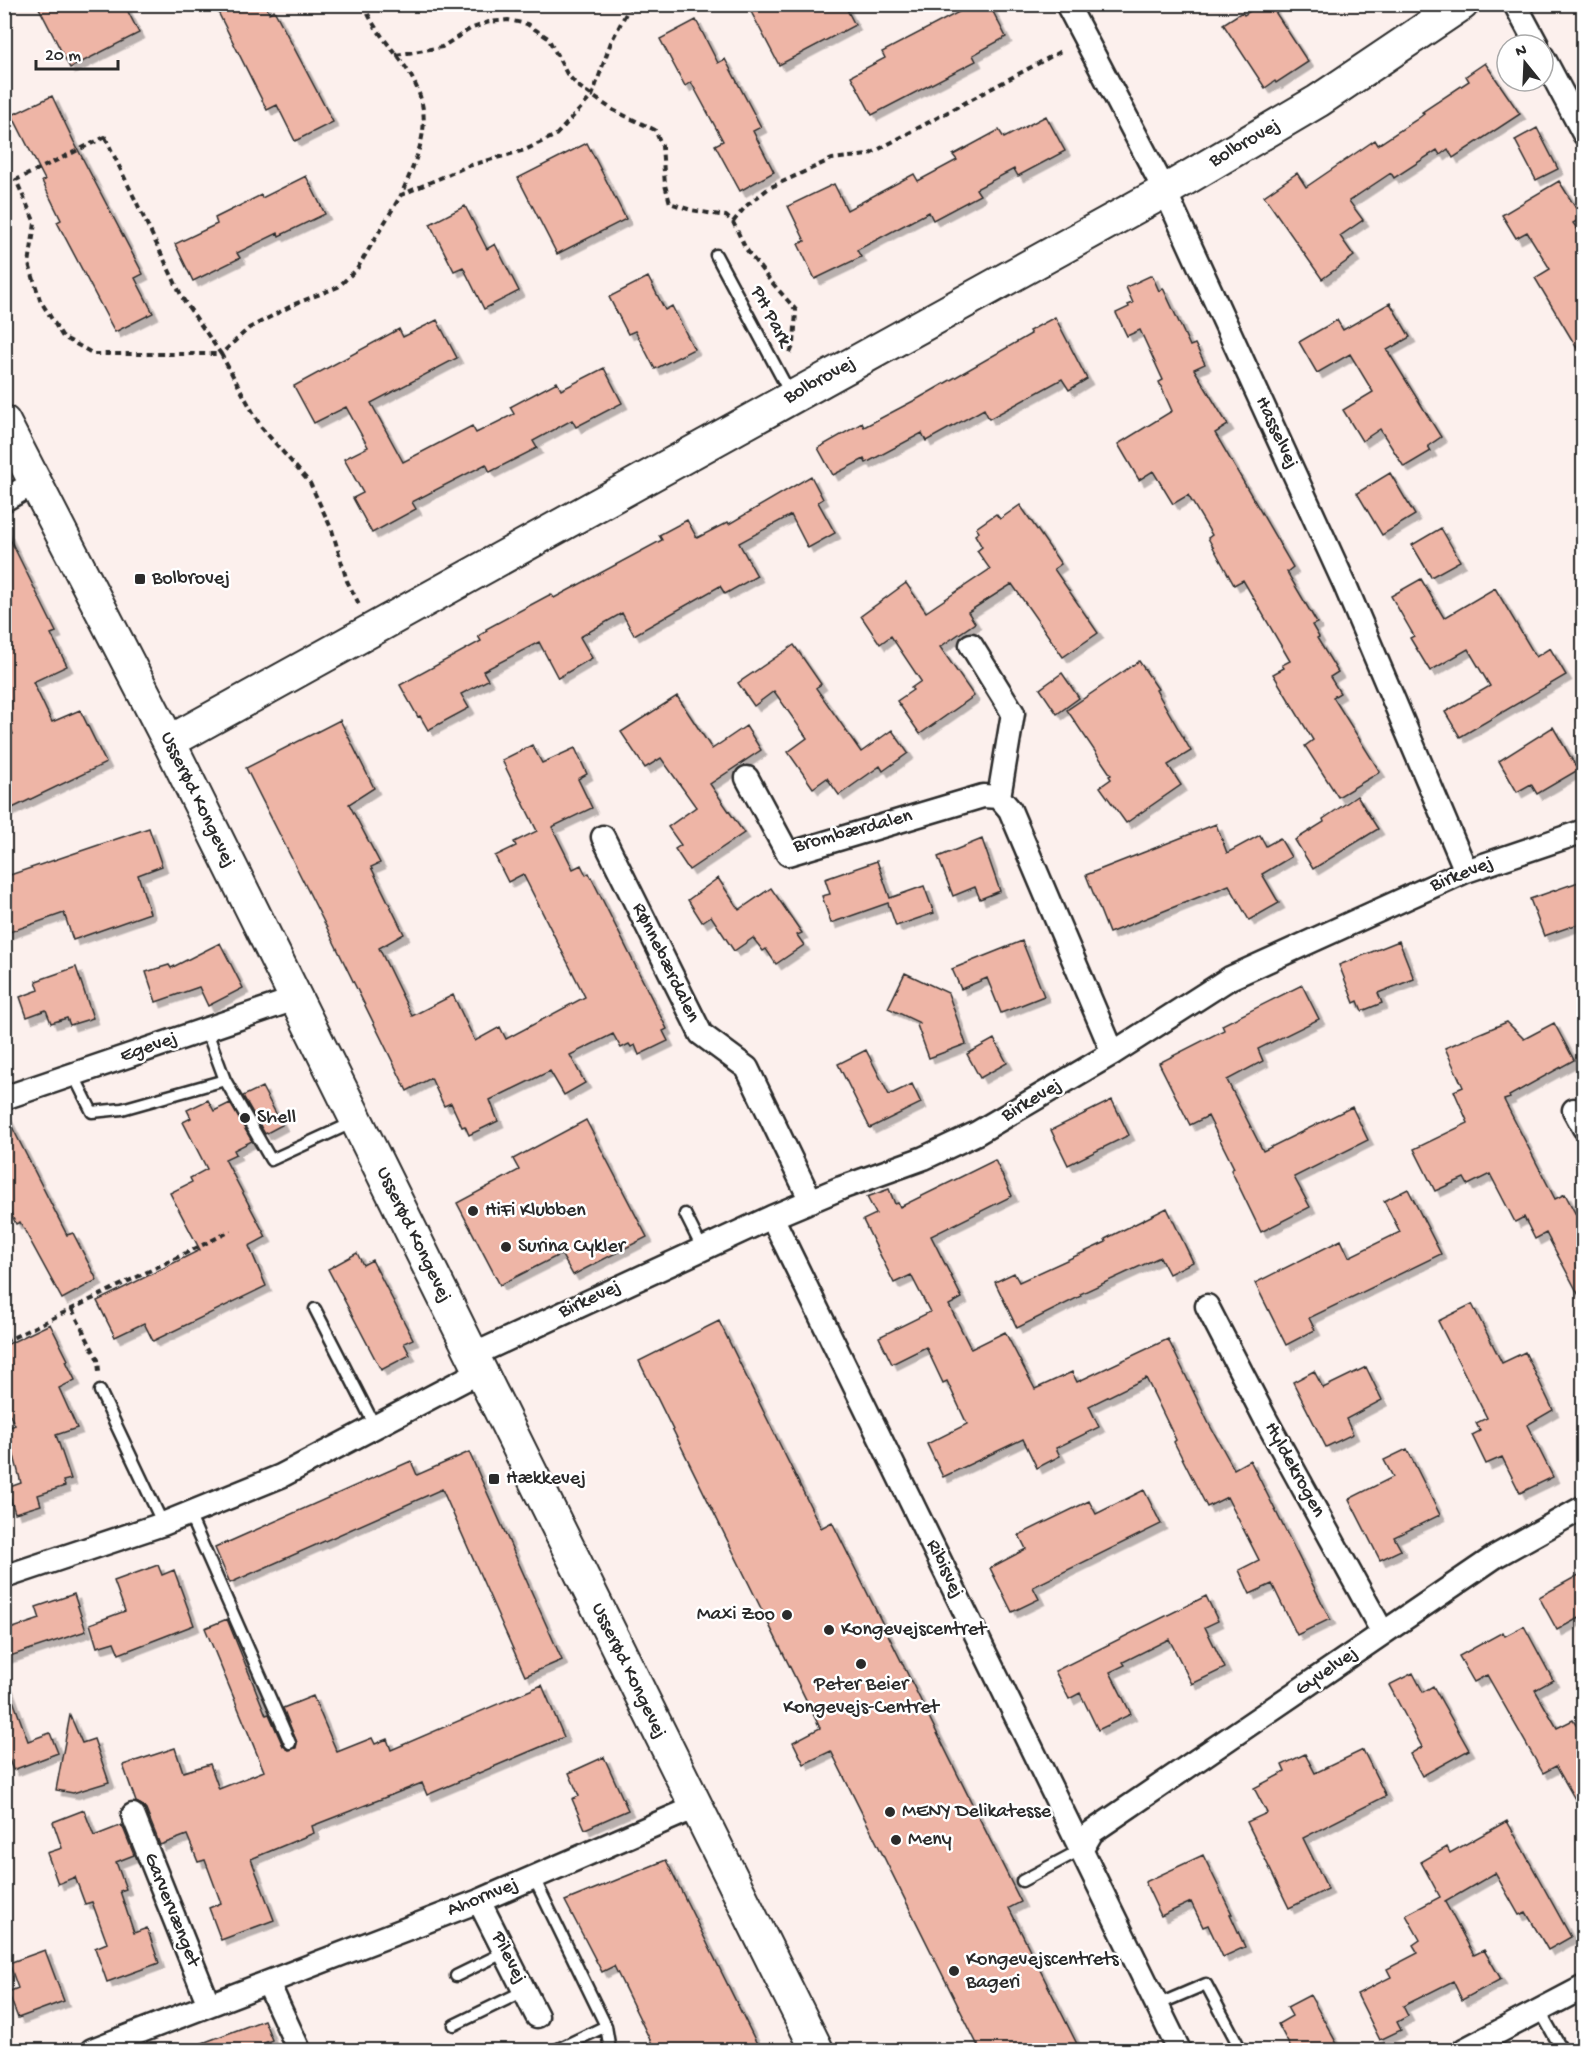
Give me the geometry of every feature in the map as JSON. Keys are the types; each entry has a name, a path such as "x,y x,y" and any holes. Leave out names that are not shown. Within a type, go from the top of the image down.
{"main road":[{"name":"Bolbrovej","path":"169,742 1165,191 1318,101 1462,4"},
{"name":"Usserød Kongevej","path":"4,422 169,742 817,2050"}],"street":[{"name":"Hasselvej","path":"1067,4 1165,191 1345,585 1466,871"},
{"path":"1515,4 1531,33"},
{"path":"1555,80 1584,134"},
{"path":"4,500 35,482"},
{"path":"971,645 1013,713 999,797 1010,810 1113,1053"},
{"name":"Brombærdalen","path":"747,778 788,854 983,796 999,797"},
{"name":"Birkevej","path":"477,1363 702,1248 811,1201 924,1158 977,1133 1113,1053 1230,978 1466,871 1584,831"},
{"name":"Rønnebærdalen","path":"603,837 701,1034 747,1068 811,1201"},
{"name":"Egevej","path":"4,1098 295,999"},
{"name":"Ribisvej","path":"772,1217 1179,2050"},
{"name":"Hyldekrogen","path":"1208,1306 1266,1420 1383,1633"},
{"path":"4,1577 163,1524 281,1476 375,1426 477,1363"},
{"name":"Gyvelvej","path":"1082,1849 1092,1832 1496,1556 1584,1507"},
{"name":"Ahornvej","path":"92,2050 479,1901 696,1807"},
{"name":"Garvervænget","path":"133,1815 209,2005"},
{"name":"Pilevej","path":"479,1901 537,2016"},
{"path":"268,1983 297,2050"},
{"path":"1464,2050 1584,1988"}],"lane":[{"name":"PH Park","path":"716,255 793,397"},
{"path":"206,1029 225,1080 271,1160 357,1120"},
{"path":"73,1074 93,1112 122,1109 225,1080"},
{"path":"685,1214 702,1248"},
{"path":"315,1309 375,1426"},
{"path":"100,1391 163,1524"},
{"path":"189,1514 290,1743"},
{"path":"1022,1881 1082,1849"},
{"path":"534,1878 606,2026 610,2050"},
{"path":"456,1976 504,1952"},
{"path":"1157,2005 1206,1984 1241,2050"},
{"path":"454,2025 524,1991"},
{"path":"1539,2011 1562,2050"},
{"path":"556,2050 606,2026"}],"path":[{"path":"364,4 368,16 405,66 420,95 425,115 421,143 401,195 357,269 338,287 297,303 249,328 221,354 94,354 63,337 40,300 37,291 29,264 35,224 16,180 105,136 183,299 221,354 261,427 310,483 332,530 347,580 372,631"},
{"path":"401,195 468,166 525,150 556,135 592,96 611,42 631,4"},
{"path":"396,55 442,47 470,29 489,22 508,20 527,24 548,38 567,74 578,86 613,110 655,130 662,146 665,185 670,203 691,210 726,216 733,222 746,249 796,310 794,344 788,358 793,397"},
{"path":"733,222 746,206 769,189 832,159 868,155 1085,38"},
{"path":"4,1342 231,1231"},
{"path":"72,1309 98,1360 100,1391"}],"building":[{"path":"37,4 124,4 139,33 70,68"},
{"path":"214,4 265,4 269,13 274,10 333,122 295,141 277,105 267,110"},
{"path":"747,4 844,4 855,25 779,65"},
{"path":"974,4 989,4 1006,37 973,55 976,61 872,115 851,76 885,58 882,52"},
{"path":"1261,4 1270,4 1308,62 1265,88 1223,24 1242,12 1244,15"},
{"path":"696,20 718,63 725,59 761,127 753,131 774,172 740,191 715,145 723,141 691,82 685,86 660,39"},
{"path":"1485,63 1495,78 1495,93 1506,93 1520,114 1453,158 1448,149 1440,155 1437,150 1394,178 1391,173 1349,201 1363,220 1340,236 1354,256 1322,279 1264,196 1297,173 1306,187 1375,140 1378,145 1469,81 1466,76"},
{"path":"52,96 143,274 135,278 153,313 115,332 57,222 61,220 42,181 45,180 12,115"},
{"path":"1046,116 1065,151 1018,176 1014,169 976,189 980,195 933,220 929,212 857,250 861,257 815,279 798,244 805,241 788,206 834,184 847,210 914,174 918,181 957,160 953,155 999,130 1004,138"},
{"path":"1537,128 1558,169 1536,180 1515,140"},
{"path":"587,143 626,219 557,254 518,178"},
{"path":"306,176 325,214 237,253 240,258 193,281 175,244 217,224 215,218"},
{"path":"1559,181 1582,218 1573,223 1584,238 1584,360 1535,278 1550,269 1527,232 1516,238 1502,215"},
{"path":"465,206 487,249 495,244 519,291 484,309 463,267 454,271 430,224"},
{"path":"1152,275 1159,291 1163,288 1190,346 1195,344 1205,364 1194,369 1228,425 1215,433 1293,567 1287,572 1317,623 1312,625 1319,637 1317,638 1338,672 1330,677 1340,693 1333,697 1380,772 1338,797 1305,746 1313,740 1273,674 1284,668 1282,665 1290,661 1243,580 1234,585 1208,538 1212,535 1188,495 1173,504 1153,471 1139,480 1118,444 1172,411 1159,382 1163,380 1140,330 1127,336 1116,313 1133,303 1126,287"},
{"path":"648,277 665,310 672,306 694,349 655,369 635,331 628,334 609,297"},
{"path":"1390,303 1410,337 1387,350 1441,437 1428,446 1431,451 1404,467 1380,429 1362,441 1343,410 1373,392 1350,354 1317,373 1299,342 1337,320 1343,330"},
{"path":"1055,317 1087,379 1069,390 1062,379 989,419 984,409 926,441 922,433 866,463 864,459 833,475 818,448 862,423 864,427 919,398 1031,334 1029,331"},
{"path":"437,320 457,358 371,403 403,462 472,426 476,433 514,414 510,407 557,382 561,390 604,368 622,403 576,427 572,420 533,441 537,448 490,472 486,464 412,502 416,509 372,533 353,498 363,493 344,459 368,447 346,407 314,423 294,386 399,329 403,337"},
{"path":"1390,473 1415,515 1382,535 1357,493"},
{"path":"811,476 823,499 818,502 835,533 808,548 791,515 739,543 757,576 725,594 720,586 634,635 622,613 580,637 592,658 558,678 539,642 483,671 488,680 461,694 469,708 428,730 400,685 481,641 478,636 487,631 486,629 551,594 554,598 662,540 659,535 687,520 697,538 728,522 729,524"},
{"path":"1020,505 1061,564 1054,569 1098,633 1063,657 1012,584 968,612 975,623 940,647 974,696 920,734 897,701 921,681 891,636 880,644 861,616 906,583 926,612 990,569 977,551 982,547 975,535 979,532 976,528 996,514 1000,519"},
{"path":"4,527 56,632 51,634 67,666 33,682 52,722 80,710 106,763 4,812 4,738 13,734 4,715"},
{"path":"1441,528 1460,561 1431,577 1412,545"},
{"path":"1421,579 1444,618 1495,588 1536,657 1550,648 1566,675 1460,737 1445,712 1490,686 1468,649 1430,671 1410,638 1414,636 1391,596"},
{"path":"794,645 821,684 816,688 861,752 892,730 908,753 883,771 880,766 839,795 827,778 813,788 788,752 807,738 774,691 754,706 738,683"},
{"path":"1139,661 1158,689 1156,690 1191,751 1168,765 1181,785 1126,823 1100,787 1111,779 1109,776 1111,775 1067,710"},
{"path":"1062,673 1079,698 1057,714 1040,689"},
{"path":"677,696 712,749 746,726 761,750 710,784 744,833 689,870 675,849 681,845 668,827 696,807 661,758 645,768 621,732"},
{"path":"340,720 374,788 349,804 380,863 371,867 404,934 379,948 412,1016 453,995 475,1041 500,1027 506,1039 585,997 523,874 508,882 495,856 516,846 514,842 537,831 502,760 532,745 542,763 575,748 587,774 578,779 592,808 552,827 573,869 581,865 586,875 589,873 667,1029 663,1031 668,1041 639,1055 635,1045 631,1047 629,1044 621,1048 613,1034 570,1055 585,1083 564,1095 550,1071 490,1100 498,1121 469,1135 465,1126 462,1127 451,1103 444,1106 431,1078 407,1091 246,768"},
{"path":"1553,727 1578,770 1537,794 1531,784 1517,792 1499,761"},
{"path":"1357,796 1378,829 1313,869 1295,840 1324,822 1323,819"},
{"path":"1216,824 1227,853 1260,835 1266,846 1280,838 1291,857 1262,874 1279,903 1249,920 1229,885 1109,933 1086,875"},
{"path":"149,828 162,866 138,875 150,913 73,940 64,913 4,934 4,877"},
{"path":"982,839 1000,891 980,899 975,887 953,896 938,857"},
{"path":"877,861 890,898 924,886 934,913 896,926 888,903 831,923 822,896 830,894 825,879"},
{"path":"718,878 739,910 771,888 802,933 797,935 804,945 776,964 766,949 763,951 753,938 734,951 711,916 702,922 688,900"},
{"path":"1584,880 1584,922 1544,936 1530,899"},
{"path":"1022,941 1044,996 1001,1013 987,978 961,989 952,969"},
{"path":"1399,941 1414,979 1378,993 1382,1003 1362,1011 1358,1001 1354,1003 1339,965"},
{"path":"220,943 243,988 208,1006 199,987 156,1002 146,972 169,965 171,968"},
{"path":"76,967 93,1018 70,1025 67,1018 51,1023 46,1010 27,1017 20,997 39,990 36,981"},
{"path":"905,973 948,993 966,1044 929,1058 917,1025 920,1023 888,1008"},
{"path":"1302,985 1319,1019 1258,1049 1263,1061 1227,1080 1263,1151 1352,1107 1368,1140 1294,1177 1310,1207 1261,1232 1231,1170 1234,1168 1208,1116 1190,1125 1159,1063 1224,1030 1222,1025"},
{"path":"1507,1022 1524,1039 1554,1023 1574,1060 1504,1100 1555,1199 1565,1194 1584,1230 1584,1305 1546,1233 1535,1239 1524,1217 1515,1222 1490,1174 1468,1185 1464,1178 1435,1191 1414,1149 1468,1123 1454,1091 1463,1087 1445,1048"},
{"path":"994,1039 1007,1063 980,1078 967,1054"},
{"path":"866,1050 889,1095 912,1084 921,1103 870,1128 838,1064"},
{"path":"262,1087 282,1125 265,1134 243,1096"},
{"path":"208,1100 214,1111 230,1103 252,1141 234,1150 236,1154 225,1159 266,1237 249,1246 266,1286 153,1341 144,1323 115,1337 97,1301 200,1250 170,1193 192,1182 190,1178 207,1169 183,1122 191,1118 187,1110"},
{"path":"1112,1100 1129,1135 1068,1165 1051,1130"},
{"path":"4,1111 67,1235 73,1233 97,1280 62,1299 20,1222 16,1224 4,1200"},
{"path":"586,1120 647,1237 573,1275 561,1254 500,1285 457,1203 519,1170 513,1159"},
{"path":"995,1160 1012,1196 931,1236 962,1298 949,1305 971,1349 1005,1332 1035,1389 1072,1372 1077,1382 1168,1339 1209,1424 1234,1469 1250,1460 1330,1619 1297,1635 1272,1584 1250,1594 1239,1570 1259,1560 1227,1497 1207,1507 1174,1442 1176,1440 1146,1378 1089,1406 1099,1427 1056,1448 1060,1456 1037,1468 1023,1439 943,1477 927,1444 967,1424 947,1381 943,1383 926,1347 892,1364 879,1337 930,1312 911,1275 894,1283 863,1220 876,1214 867,1197 889,1189 895,1204 898,1203 900,1207"},
{"path":"1408,1189 1441,1254 1309,1318 1315,1330 1286,1345 1255,1283 1341,1240 1349,1257 1400,1232 1384,1201"},
{"path":"1167,1208 1193,1262 1169,1274 1160,1257 1080,1294 1081,1296 1017,1328 995,1282 1014,1273 1019,1282 1106,1242 1105,1239"},
{"path":"357,1253 363,1265 372,1260 413,1339 404,1343 410,1355 381,1370 328,1269"},
{"path":"1472,1304 1502,1363 1525,1352 1553,1410 1527,1425 1553,1477 1520,1493 1502,1457 1486,1464 1472,1435 1480,1431 1476,1423 1487,1418 1438,1321"},
{"name":"Kongevejscentret","path":"719,1321 821,1528 832,1522 1021,1902 1009,1908 1080,2050 980,2050 831,1751 804,1764 793,1742 820,1728 639,1361"},
{"path":"50,1324 75,1380 59,1388 77,1428 56,1435 71,1479 63,1481 65,1486 38,1495 41,1505 15,1513 7,1488 21,1483 7,1428 15,1425 4,1404 4,1346"},
{"path":"1366,1367 1382,1400 1346,1419 1353,1434 1326,1447 1293,1382 1314,1371 1323,1388"},
{"path":"1407,1449 1440,1515 1394,1537 1401,1550 1380,1560 1349,1499 1393,1477 1384,1460"},
{"path":"469,1452 562,1660 525,1676 442,1489 230,1583 215,1548 411,1461 417,1475"},
{"path":"1144,1490 1161,1524 1033,1587 1039,1599 1012,1612 990,1568 1026,1549 1019,1535 1089,1501 1096,1514"},
{"path":"158,1565 162,1575 174,1570 194,1625 119,1654 114,1642 97,1647 90,1624 125,1611 114,1581"},
{"path":"1584,1572 1584,1615 1557,1630 1539,1597"},
{"path":"74,1594 86,1631 4,1658 4,1631 40,1619 36,1607"},
{"path":"1206,1596 1218,1621 1205,1627 1225,1668 1192,1684 1169,1639 1123,1662 1125,1665 1110,1672 1131,1714 1098,1730 1080,1693 1069,1699 1055,1671"},
{"path":"227,1619 266,1715 269,1714 283,1746 289,1750 296,1748 297,1743 283,1708 313,1696 337,1752 372,1738 375,1744 387,1739 391,1750 542,1685 564,1737 427,1795 422,1783 312,1826 314,1833 251,1859 274,1920 221,1940 209,1908 221,1903 205,1860 198,1862 187,1835 160,1845 146,1810 136,1802 123,1765 175,1748 183,1772 210,1764 219,1789 264,1771 205,1628"},
{"path":"1524,1626 1553,1680 1535,1690 1557,1728 1573,1720 1576,1725 1584,1721 1584,1815 1556,1766 1543,1773 1487,1675 1474,1682 1459,1656 1503,1632 1505,1636"},
{"path":"1413,1673 1423,1692 1433,1686 1469,1750 1422,1776 1410,1754 1422,1747 1389,1685"},
{"path":"7,1684 28,1741 50,1733 58,1753 13,1770 4,1747 4,1685"},
{"path":"70,1715 82,1743 94,1739 109,1782 73,1793 56,1790"},
{"path":"1363,1750 1386,1796 1303,1838 1328,1889 1289,1908 1247,1822 1267,1813 1254,1788 1285,1772 1282,1765 1305,1754 1315,1773"},
{"path":"604,1757 628,1810 585,1829 572,1799 579,1796 569,1773"},
{"path":"84,1810 94,1836 122,1825 134,1855 116,1862 126,1889 120,1891 134,1933 147,1928 159,1963 107,1982 95,1948 107,1943 92,1902 85,1904 75,1877 58,1884 47,1853 62,1848 53,1822"},
{"path":"1507,1821 1571,1937 1548,1950 1526,1912 1519,1915 1495,1873 1445,1902 1474,1955 1484,1950 1501,1979 1462,2000 1453,1981 1403,2006 1408,2016 1397,2022 1401,2030 1380,2040 1357,1994 1391,1977 1387,1969 1418,1953 1413,1945 1420,1940 1406,1915 1440,1897 1421,1862 1447,1847 1450,1853"},
{"path":"1203,1855 1232,1914 1230,1914 1245,1947 1223,1957 1208,1925 1203,1927 1191,1902 1161,1916 1145,1882"},
{"path":"666,1860 760,2050 655,2050 614,1966 602,1972 565,1901"},
{"path":"45,1950 64,2001 18,2018 8,1992 18,1988 9,1963"},
{"path":"1310,1995 1337,2044 1325,2050 1292,2050 1278,2024 1292,2016 1287,2007"},
{"path":"264,2020 272,2040 246,2050 189,2050 189,2048"}],"place":[{"name":"Bolbrovej","path":"140,579"},
{"name":"Shell","path":"245,1118"},
{"name":"HiFi Klubben","path":"473,1211"},
{"name":"Surina Cykler","path":"506,1247"},
{"name":"Hækkevej","path":"494,1479"},
{"name":"Maxi Zoo","path":"787,1615"},
{"name":"Kongevejscentret","path":"829,1630"},
{"name":"Peter Beier Kongevejs-Centret","path":"861,1664"},
{"name":"MENY Delikatesse","path":"890,1812"},
{"name":"Meny","path":"896,1840"},
{"name":"Kongevejscentrets Bageri","path":"954,1971"}]}
